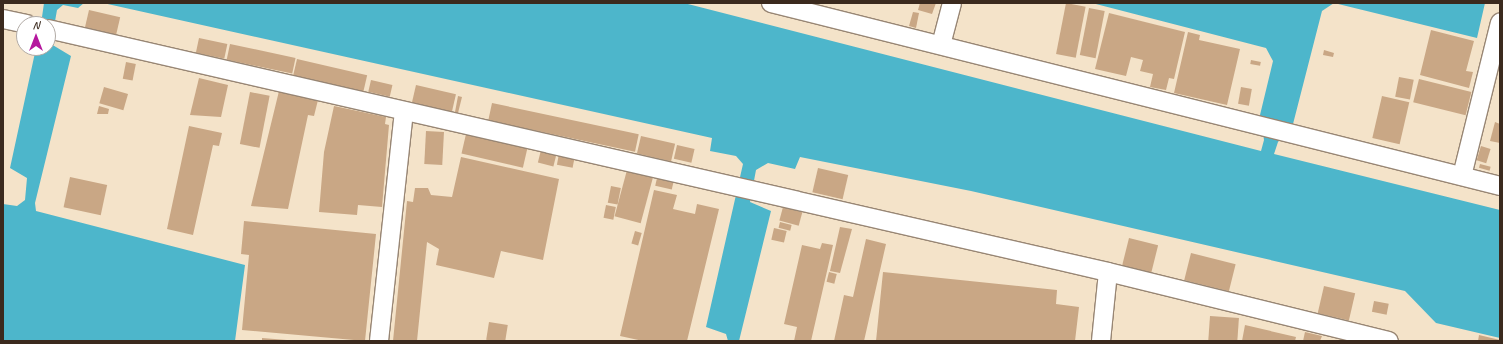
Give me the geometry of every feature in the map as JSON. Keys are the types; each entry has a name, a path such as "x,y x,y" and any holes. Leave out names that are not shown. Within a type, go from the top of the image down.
{"street":[{"path":"771,3 942,45 1294,136 1500,186"},
{"path":"942,45 952,3"},
{"path":"1462,176 1500,23"},
{"path":"56,31 1108,272 1389,341"},
{"path":"379,341 404,111"},
{"path":"1101,341 1108,272"}],"water":[{"path":"44,3 84,3 78,8 63,5 57,10 56,16 42,16"},
{"path":"103,3 684,3 1261,151 1264,140 1260,115 1273,61 1266,48 1092,3 1334,3 1322,11 1293,124 1278,142 1274,154 1500,210 1500,338 1436,323 1405,291 971,191 800,157 795,169 768,163 756,170 750,202 771,211 739,341 728,341 726,334 706,327 743,164 736,156 710,151 712,138"},
{"path":"1334,3 1485,3 1477,38"},
{"path":"56,47 71,56 35,203 36,211 245,265 235,341 3,341 3,204 17,206 25,200 27,178 10,168 34,56 56,56"}],"building":[{"path":"920,3 936,3 932,14 918,10"},
{"path":"1066,3 1086,7 1076,58 1056,54"},
{"path":"1089,8 1105,11 1096,58 1080,55"},
{"path":"89,10 120,17 116,35 85,28"},
{"path":"913,12 919,13 916,28 909,26"},
{"path":"1109,13 1185,32 1174,79 1169,78 1166,90 1150,87 1153,74 1140,71 1143,60 1131,57 1126,76 1095,69"},
{"path":"1431,30 1474,41 1466,71 1473,72 1469,88 1420,75"},
{"path":"1188,32 1200,35 1199,40 1240,49 1227,105 1174,93"},
{"path":"199,38 227,44 224,59 196,53"},
{"path":"230,44 296,58 292,74 227,60"},
{"path":"1324,50 1334,53 1333,57 1323,55"},
{"path":"297,59 367,75 363,92 293,76"},
{"path":"1251,60 1261,62 1260,66 1250,64"},
{"path":"126,62 136,64 133,81 123,79"},
{"path":"1399,77 1414,80 1410,99 1395,97"},
{"path":"199,78 228,85 221,117 190,115"},
{"path":"1419,79 1471,92 1466,115 1413,102"},
{"path":"371,80 392,85 390,97 368,92"},
{"path":"416,85 456,94 452,113 412,104"},
{"path":"104,87 128,94 123,110 99,103"},
{"path":"1241,87 1252,89 1249,106 1238,104"},
{"path":"279,91 318,100 314,116 308,115 288,209 251,206"},
{"path":"250,92 270,96 260,148 240,144"},
{"path":"458,96 462,97 458,113 455,112"},
{"path":"1382,96 1409,102 1400,144 1372,138"},
{"path":"492,103 639,134 635,152 488,121"},
{"path":"99,106 109,109 108,114 97,114"},
{"path":"334,106 386,117 385,124 389,125 382,207 358,205 357,215 319,212 324,152"},
{"path":"1495,122 1500,124 1500,143 1490,141"},
{"path":"189,126 222,133 219,146 213,145 193,235 167,229"},
{"path":"426,131 444,132 442,165 424,164"},
{"path":"466,134 527,148 523,168 462,153"},
{"path":"641,136 675,144 671,161 637,154"},
{"path":"677,145 695,149 691,163 674,159"},
{"path":"1481,146 1491,149 1486,163 1477,160"},
{"path":"541,150 557,154 553,166 538,163"},
{"path":"559,154 575,157 573,168 557,165"},
{"path":"461,157 559,179 543,260 501,251 494,278 436,265 439,249 427,242 417,341 393,341 407,201 413,202 415,188 428,188 431,195 452,197"},
{"path":"1480,164 1491,167 1490,171 1479,168"},
{"path":"818,168 848,175 843,199 812,192"},
{"path":"627,170 653,177 641,223 615,216"},
{"path":"70,177 107,185 101,215 64,207"},
{"path":"657,178 674,182 672,190 655,186"},
{"path":"611,186 621,188 618,205 608,203"},
{"path":"654,190 677,195 673,209 695,214 697,204 719,209 687,341 643,341 620,336"},
{"path":"606,205 616,207 613,220 604,218"},
{"path":"783,207 802,212 799,226 779,221"},
{"path":"244,221 376,234 365,341 242,330 249,255 241,254"},
{"path":"780,222 792,225 790,231 779,228"},
{"path":"840,227 852,229 840,273 830,271"},
{"path":"774,228 787,231 784,243 771,240"},
{"path":"635,231 642,233 638,245 631,243"},
{"path":"1129,238 1158,245 1151,273 1122,266"},
{"path":"866,239 886,244 864,341 834,341 844,295 853,297"},
{"path":"822,243 833,245 811,341 794,341 797,327 784,324 802,245 820,249"},
{"path":"1191,253 1236,264 1229,291 1184,280"},
{"path":"829,272 837,274 834,284 827,282"},
{"path":"883,272 1057,290 1056,304 1079,307 1075,341 876,341"},
{"path":"1324,286 1355,293 1349,320 1318,313"},
{"path":"1374,301 1389,304 1387,315 1372,312"},
{"path":"1210,316 1239,318 1237,341 1208,341"},
{"path":"489,322 508,325 505,341 486,340"},
{"path":"1245,325 1296,337 1295,341 1242,341"},
{"path":"1305,332 1322,336 1320,341 1303,341"},
{"path":"1479,335 1500,340 1500,341 1478,341"},
{"path":"262,338 287,340 262,341"}]}
